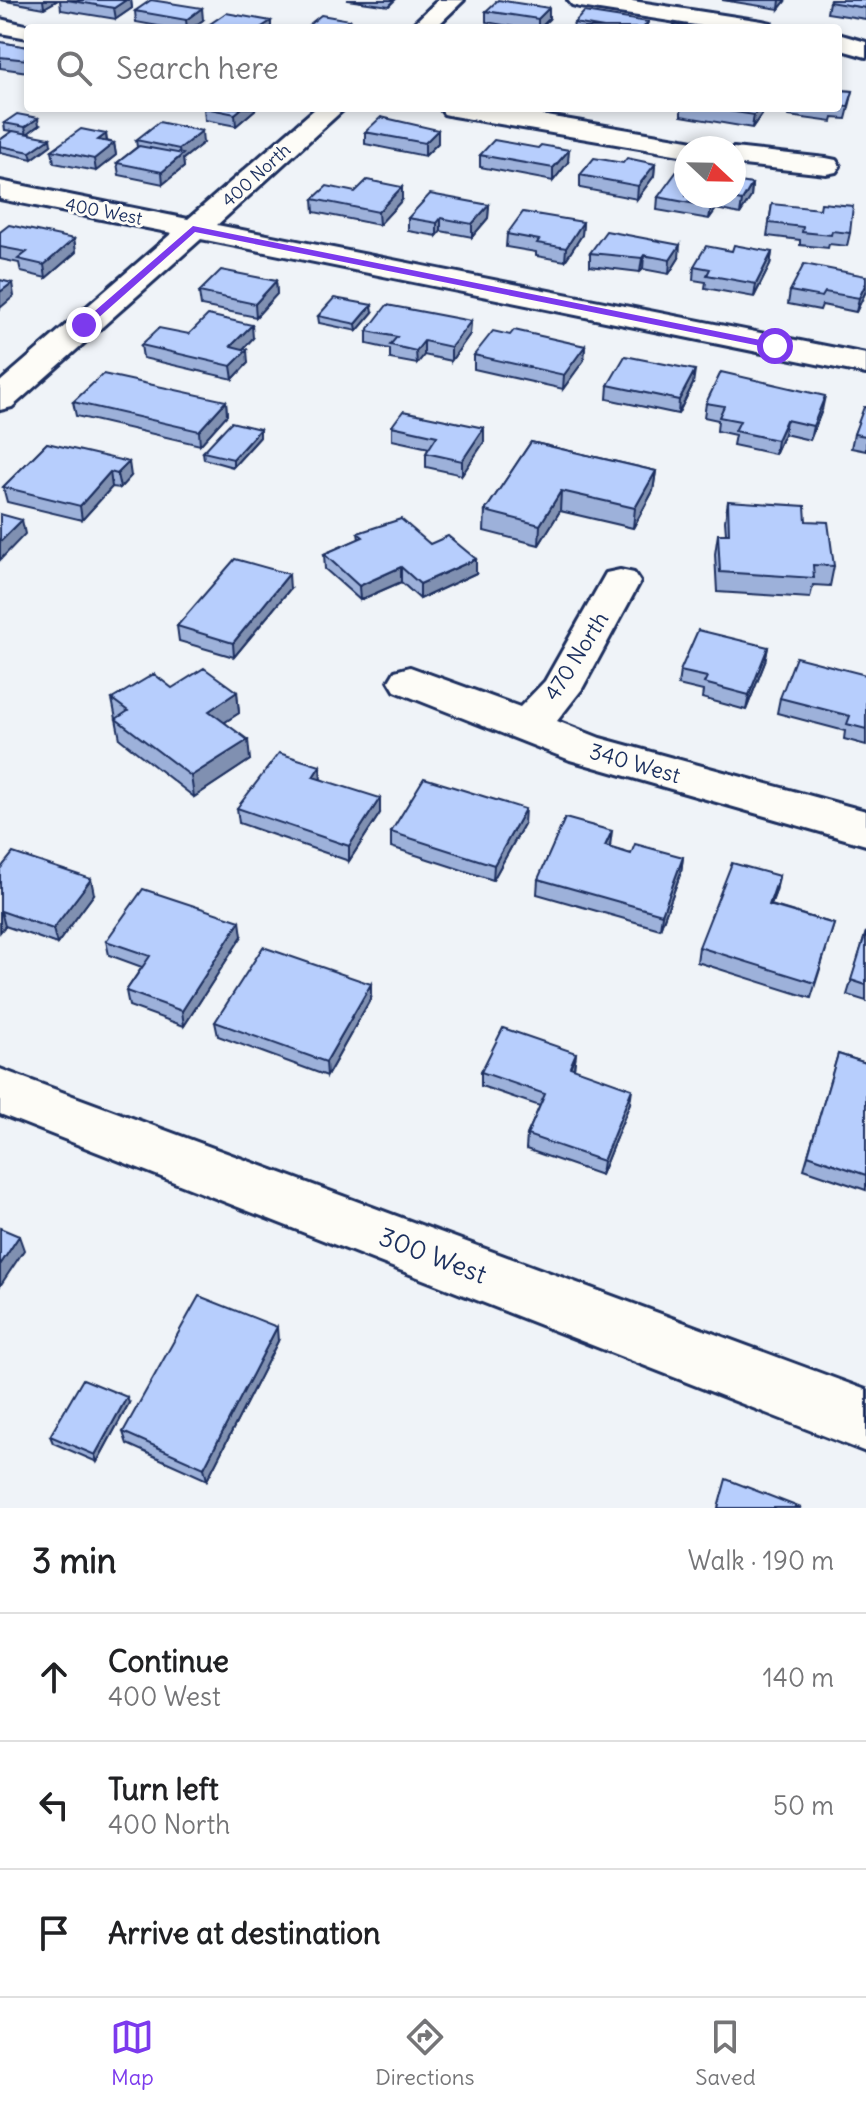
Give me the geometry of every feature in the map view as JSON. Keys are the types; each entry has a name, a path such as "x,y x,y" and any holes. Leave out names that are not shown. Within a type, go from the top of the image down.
{"street":[{"path":"425,24 452,0"},
{"path":"580,0 736,24"},
{"path":"0,26 24,30"},
{"path":"842,42 866,50"},
{"name":"400 North","path":"0,400 327,112"},
{"path":"476,112 674,146"},
{"path":"746,157 826,166"},
{"name":"400 West","path":"0,190 866,364"},
{"name":"470 North","path":"528,726 561,689 620,582"},
{"name":"340 West","path":"410,681 586,749 866,828"},
{"name":"300 West","path":"0,1091 866,1421"}],"building":[{"path":"67,0 126,0 114,8"},
{"path":"151,0 202,8 186,20 135,11"},
{"path":"498,0 549,8 538,19 486,11"},
{"path":"866,0 866,8 829,2"},
{"path":"584,12 648,22 646,24 574,23"},
{"path":"226,13 271,21 266,24 210,24"},
{"path":"321,15 350,20 345,24 310,24"},
{"path":"0,42 24,46 24,60 0,57"},
{"path":"842,90 853,91 848,107 842,106"},
{"path":"17,114 38,118 25,127 4,123"},
{"path":"381,117 438,130 425,143 365,132"},
{"path":"159,122 202,131 179,149 136,140"},
{"path":"81,129 106,134 98,140 114,143 94,159 52,150"},
{"path":"13,131 50,138 30,152 0,146 0,140"},
{"path":"494,140 569,150 553,168 480,155"},
{"path":"139,146 183,154 162,172 117,163"},
{"path":"594,158 623,163 627,158 655,164 638,186 580,175"},
{"path":"674,175 674,200 658,197"},
{"path":"367,180 402,187 378,212 313,199 327,186 355,192"},
{"path":"430,194 489,205 472,224 441,218 437,223 408,218"},
{"path":"821,203 853,206 850,233 802,232 803,227 769,223 772,204 820,209"},
{"path":"523,212 583,222 566,248 507,234"},
{"path":"9,225 74,239 44,265 18,259 27,252 0,247 0,232"},
{"path":"606,231 680,245 670,260 644,255 642,258 590,253"},
{"path":"734,245 772,252 756,284 707,275 710,269 694,266 706,246 732,251"},
{"path":"804,264 866,276 866,283 859,298 825,292 822,297 790,291"},
{"path":"221,270 276,281 255,304 199,292"},
{"path":"0,280 12,283 0,292"},
{"path":"334,298 372,305 356,324 318,316"},
{"path":"387,305 471,321 451,347 424,341 416,351 390,345 397,337 367,331"},
{"path":"208,315 252,325 231,346 247,350 231,366 141,345 159,328 189,334"},
{"path":"514,330 585,346 564,375 474,355 493,331 510,335"},
{"path":"625,356 695,370 679,400 608,385"},
{"path":"721,372 825,396 813,426 786,420 777,440 735,431 740,421 719,417 724,406 706,403"},
{"path":"103,374 226,401 199,431 73,402"},
{"path":"866,407 866,436 854,434"},
{"path":"403,411 484,428 462,461 426,453 437,436 392,426"},
{"path":"231,422 260,429 233,459 203,452"},
{"path":"531,442 656,471 635,508 561,491 540,525 485,511"},
{"path":"47,443 129,462 117,474 110,472 80,506 3,487"},
{"path":"728,501 805,506 806,521 828,522 834,566 813,565 814,578 720,572 718,534 729,534"},
{"path":"0,514 22,520 0,542"},
{"path":"401,519 430,544 448,536 476,559 420,584 401,567 359,586 324,554 363,537 358,533"},
{"path":"235,559 289,574 233,643 177,626"},
{"path":"698,630 768,647 749,695 704,683 707,677 680,671"},
{"path":"796,657 866,675 866,729 847,724 850,716 780,698"},
{"path":"204,668 237,692 209,711 248,740 191,776 116,719 128,711 112,699 154,674 172,688"},
{"path":"279,753 320,766 313,777 380,798 349,846 237,808"},
{"path":"424,778 525,809 494,865 391,832"},
{"path":"565,818 612,831 605,846 631,854 635,844 683,857 662,914 538,879"},
{"path":"13,853 91,879 53,929 0,913 0,869"},
{"path":"732,863 779,876 769,905 834,924 815,983 699,947"},
{"path":"143,889 240,921 182,1011 126,991 150,956 106,941"},
{"path":"866,932 866,985 851,980"},
{"path":"263,947 371,984 326,1062 215,1022"},
{"path":"503,1028 576,1053 570,1067 632,1089 603,1161 527,1135 545,1094 481,1072"},
{"path":"838,1054 866,1063 866,1175 808,1155"},
{"path":"0,1228 19,1236 0,1265"},
{"path":"199,1296 277,1327 204,1468 123,1432"},
{"path":"83,1379 127,1397 95,1455 50,1436"},
{"path":"726,1479 801,1508 718,1508"}],"route":[{"path":"84,325 193,229 775,346"}]}
